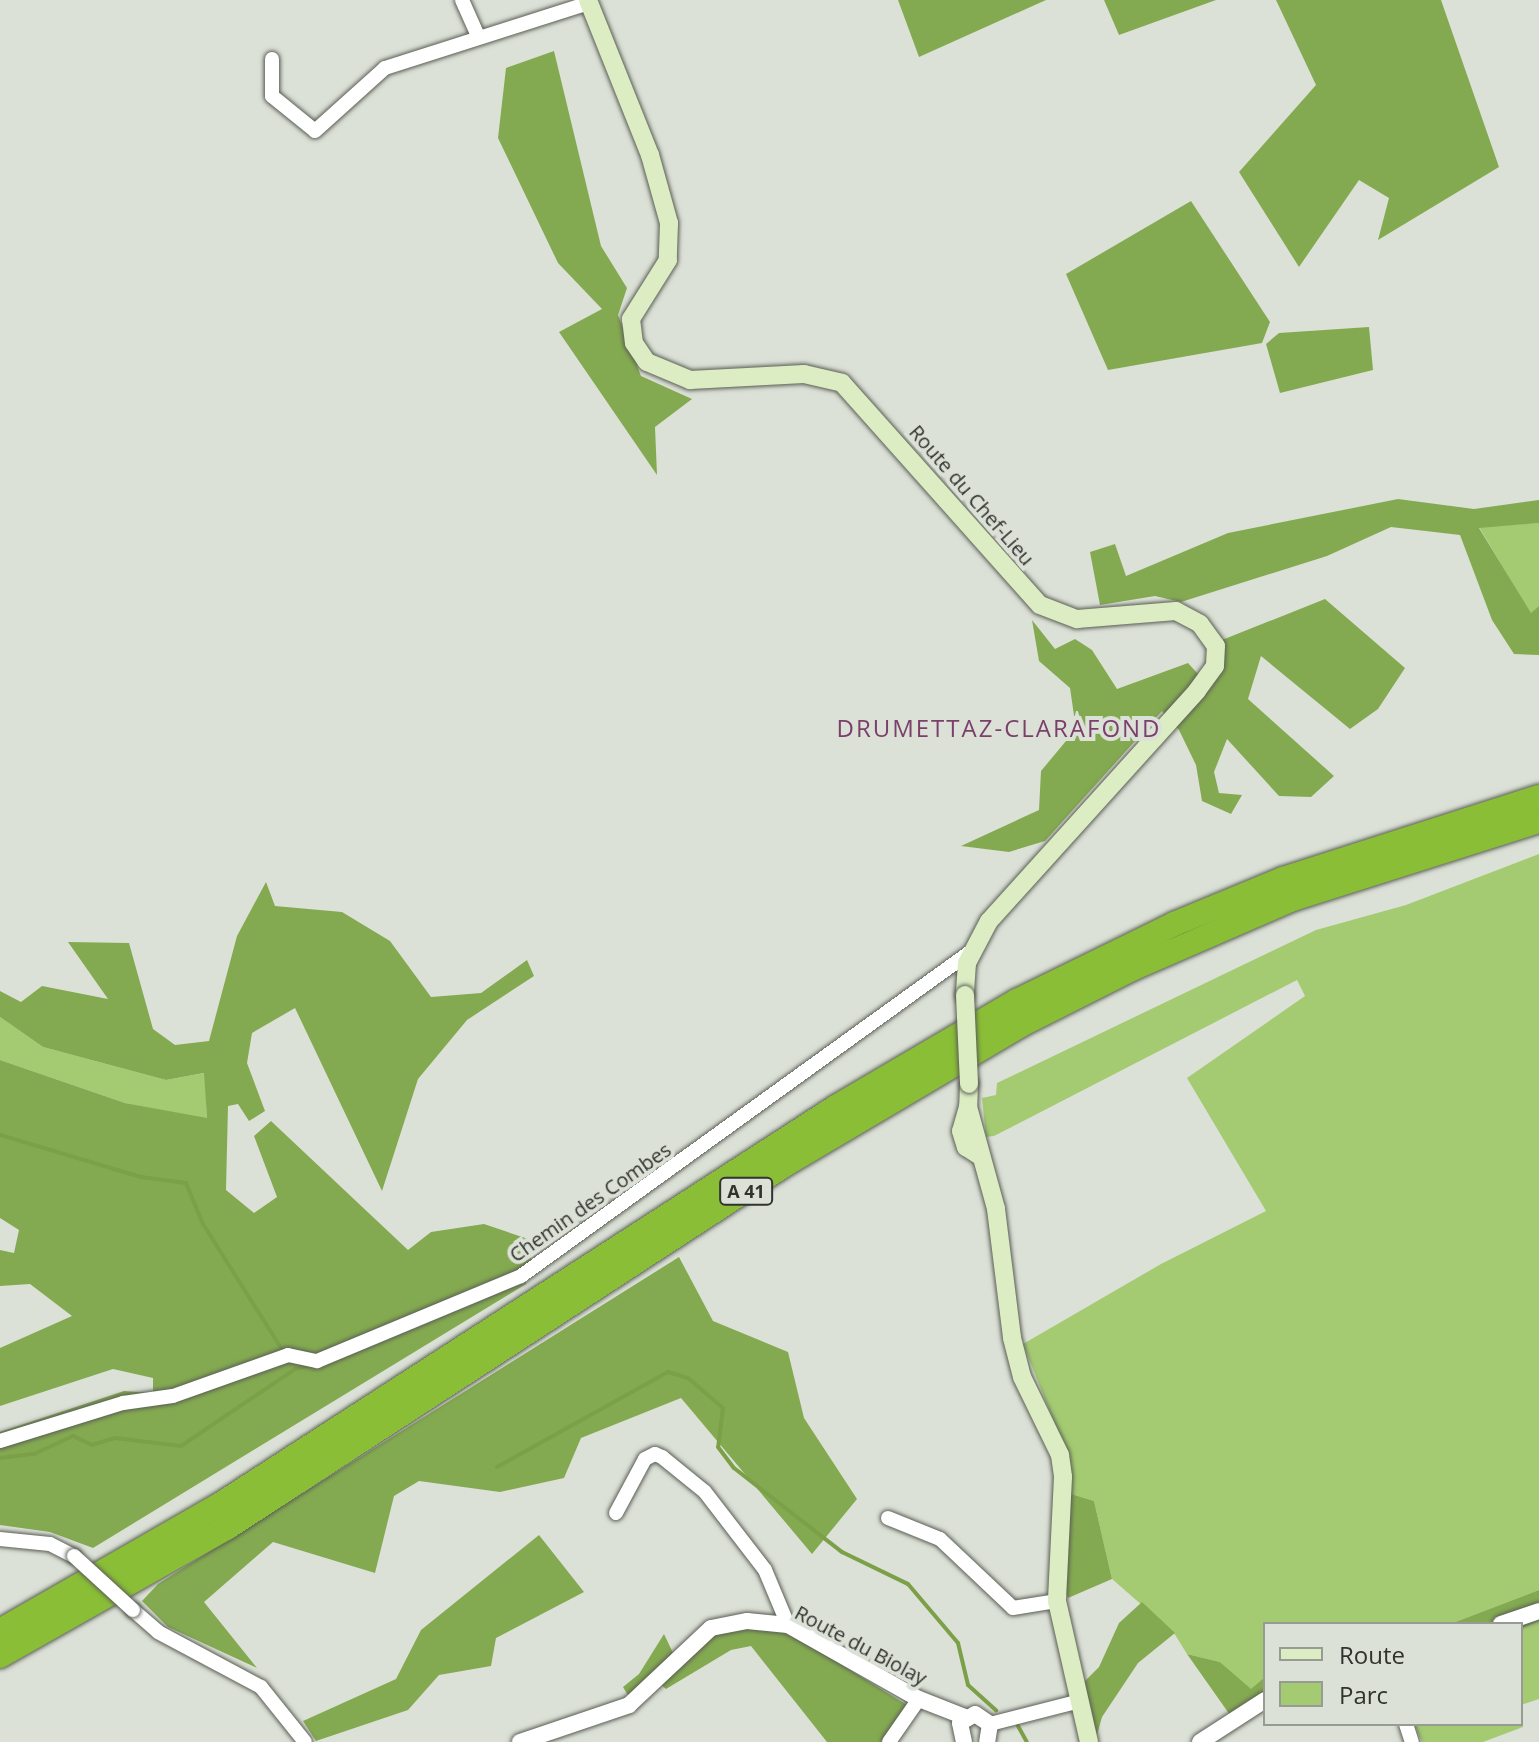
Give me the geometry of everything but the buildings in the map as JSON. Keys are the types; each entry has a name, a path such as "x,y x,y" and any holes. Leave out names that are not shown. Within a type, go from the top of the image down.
{"highway":[{"name":"A 41","path":"0,1631 245,1489 836,1107 1017,1001 1163,929 1283,879 1539,797"},
{"name":"A 41","path":"0,1656 228,1527 786,1164 1021,1025 1159,956 1293,899 1539,821"}],"main road":[{"name":"Route du Chef-Lieu","path":"588,2 650,155 669,223 668,260 631,319 634,343 647,362 690,380 804,374 842,383 1048,611 1077,619 1176,611 1200,624 1216,646 1215,666 1197,691 1034,866 989,921 967,963 965,995 969,1084 968,1107 961,1131 966,1147 980,1156 996,1209 1015,1351 1060,1455 1063,1477 1057,1601"},
{"path":"1057,1601 1089,1742"}],"street":[{"path":"462,0 478,36"},
{"path":"272,59 272,96 315,131 385,68 588,2"},
{"name":"Chemin des Combes","path":"0,1441 123,1403 173,1396 288,1355 317,1361 521,1276 974,950"},
{"path":"616,1513 645,1459 655,1454 662,1457 705,1492 765,1570 788,1625"},
{"path":"888,1518 940,1539 1013,1608 1057,1601"},
{"path":"0,1539 50,1544 74,1556 158,1632 261,1687 305,1742"},
{"path":"1507,1622 1539,1611"},
{"name":"Route du Biolay","path":"520,1742 629,1705 698,1638 723,1623 788,1625 926,1702 963,1720 979,1714 990,1724"},
{"path":"987,1742 990,1724 1080,1701"},
{"path":"1200,1742 1263,1701"},
{"path":"889,1742 926,1702"},
{"path":"963,1720 964,1742"}],"green space":[{"path":"898,0 1046,0 919,57"},
{"path":"1104,0 1216,0 1119,35"},
{"path":"1276,0 1441,0 1499,167 1378,240 1389,198 1359,180 1299,267 1239,172 1316,85"},
{"path":"554,51 601,246 627,288 618,315 641,376 692,399 655,427 657,475 559,332 602,309 558,263 498,138 506,68"},
{"path":"1191,201 1270,322 1262,343 1108,370 1066,274"},
{"path":"1369,327 1373,370 1280,393 1266,344 1279,333"},
{"path":"1398,499 1474,509 1539,500 1539,523 1479,528 1531,613 1539,606 1539,655 1514,654 1492,620 1460,535 1391,527 1327,556 1181,602 1155,596 1100,605 1090,552 1115,544 1126,576 1228,533"},
{"path":"1539,523 1539,606 1531,614 1479,527"},
{"path":"1325,599 1405,668 1378,709 1350,729 1261,656 1248,699 1334,776 1311,797 1279,796 1227,739 1214,772 1219,793 1242,795 1231,814 1202,801 1196,765 1179,730 1162,711 1045,841 1009,852 961,846 1039,810 1041,771 1076,729 1070,688 1039,661 1032,620 1055,649 1075,639 1092,650 1117,689 1188,663 1199,675 1222,640"},
{"path":"1539,854 1539,1590 1455,1622 1263,1622 1263,1679 1251,1690 1220,1662 1187,1654 1174,1633 1112,1579 1094,1501 1068,1493 1069,1459 1023,1344 1161,1264 1266,1211 1187,1078 1305,996 1297,980 994,1136 986,1137 982,1098 996,1095 997,1083 1316,930 1406,905"},
{"path":"266,882 275,906 342,912 390,941 431,997 481,993 527,960 534,976 467,1020 418,1079 382,1191 295,1008 252,1033 247,1063 265,1111 249,1121 238,1104 228,1106 226,1190 254,1213 277,1197 254,1136 271,1121 408,1250 431,1232 484,1224 534,1241 526,1284 93,1548 50,1532 0,1525 0,1432 124,1391 153,1393 153,1378 113,1369 0,1406 0,1348 72,1316 30,1284 0,1286 0,1250 14,1253 19,1230 0,1218 0,1060 125,1103 207,1118 204,1073 166,1080 43,1047 0,1017 0,991 21,1002 42,986 108,999 68,942 129,943 153,1029 175,1045 209,1041 237,936"},
{"path":"0,1017 43,1047 166,1080 205,1073 207,1119 125,1103 0,1060"},
{"path":"679,1257 713,1321 788,1352 804,1418 857,1499 812,1554 681,1398 581,1438 564,1478 500,1492 419,1481 394,1496 375,1573 273,1542 204,1602 257,1668 168,1627 142,1601 158,1584"},
{"path":"1068,1493 1094,1501 1112,1579 1068,1598 1063,1586"},
{"path":"539,1535 584,1592 496,1638 491,1666 439,1675 408,1710 316,1741 303,1721 396,1679 421,1630"},
{"path":"1539,1590 1539,1621 1523,1628 1523,1622 1455,1622"},
{"path":"1142,1602 1175,1633 1138,1663 1102,1717 1097,1735 1082,1684 1099,1667 1119,1623"},
{"path":"1539,1621 1539,1699 1523,1704 1523,1628"},
{"path":"752,1628 790,1633 907,1705 881,1742 827,1742 751,1646 731,1650 666,1689 660,1684 707,1638 724,1629"},
{"path":"664,1634 673,1653 629,1697 623,1687 639,1674"},
{"path":"1187,1654 1220,1662 1251,1689 1263,1679 1263,1696 1230,1715"},
{"path":"1415,1726 1523,1727 1483,1742 1422,1742"}],"waterway":[{"path":"0,1135 141,1177 186,1183 203,1224 281,1348"},
{"path":"0,1458 34,1454 73,1436 92,1445 115,1438 181,1446 295,1369 307,1366"},
{"path":"497,1467 668,1372 688,1378 723,1408 718,1447 734,1468 842,1552 908,1584 958,1643 968,1685 996,1710"},
{"path":"1018,1726 1027,1742"}],"district":[{"name":"DRUMETTAZ-CLARAFOND","path":"999,728"}]}
